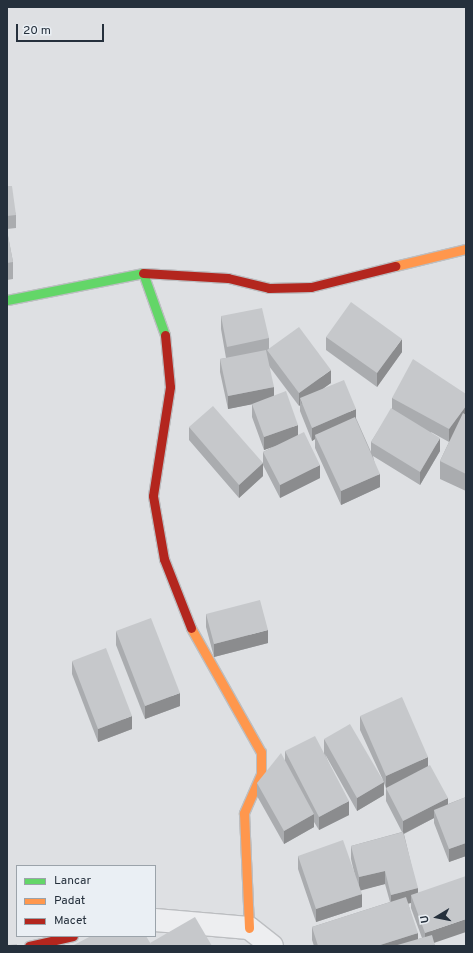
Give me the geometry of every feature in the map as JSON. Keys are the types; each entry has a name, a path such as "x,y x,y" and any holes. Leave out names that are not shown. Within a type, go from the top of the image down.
{"street":[{"path":"7,300 143,273 228,278 269,288 311,287 466,249"},
{"path":"143,273 168,343 170,386 153,496 164,559 189,625 261,752 261,774 244,813 250,928"},
{"path":"156,920 250,928 272,946"},
{"path":"29,946 69,937"}],"building":[{"path":"7,186 12,186 16,215 7,216"},
{"path":"7,230 13,262 7,263"},
{"path":"351,302 402,339 377,373 326,337"},
{"path":"262,308 269,338 227,347 221,316"},
{"path":"299,327 331,370 299,393 267,350"},
{"path":"266,350 274,387 228,396 220,359"},
{"path":"413,359 466,394 466,406 449,429 392,398"},
{"path":"344,380 356,409 312,428 300,398"},
{"path":"286,391 298,425 264,437 252,404"},
{"path":"213,406 263,463 239,485 189,427"},
{"path":"391,408 440,438 420,472 371,442"},
{"path":"463,413 466,415 466,474 440,461"},
{"path":"355,417 380,474 341,491 315,435"},
{"path":"304,432 320,465 280,485 263,452"},
{"path":"260,600 268,630 214,644 206,614"},
{"path":"151,618 180,693 145,706 116,631"},
{"path":"106,648 132,716 98,729 72,661"},
{"path":"402,697 428,757 386,776 360,716"},
{"path":"350,724 384,782 357,798 324,739"},
{"path":"315,736 349,801 319,817 285,751"},
{"path":"281,753 314,814 284,831 257,783"},
{"path":"430,765 448,798 403,821 386,788"},
{"path":"466,797 466,843 449,849 434,810"},
{"path":"403,832 418,888 391,895 385,871 359,877 351,846"},
{"path":"343,840 362,894 316,909 298,856"},
{"path":"466,876 466,919 425,933 411,895"},
{"path":"406,897 418,933 377,946 318,946 312,927"},
{"path":"195,917 212,946 152,946 150,943"},
{"path":"432,935 435,946 394,946"},
{"path":"89,937 147,937 152,946 72,946"},
{"path":"17,944 17,946 7,946 7,945"}],"traffic: fast":[{"path":"7,300 143,273 165,335"}],"traffic: slow":[{"path":"395,266 466,249"},
{"path":"191,628 261,752 261,774 244,813 249,928"}],"traffic: jam":[{"path":"143,273 228,278 269,288 311,287 395,266"},
{"path":"165,335 170,387 153,496 164,559 191,628"},
{"path":"29,946 69,937"}]}
